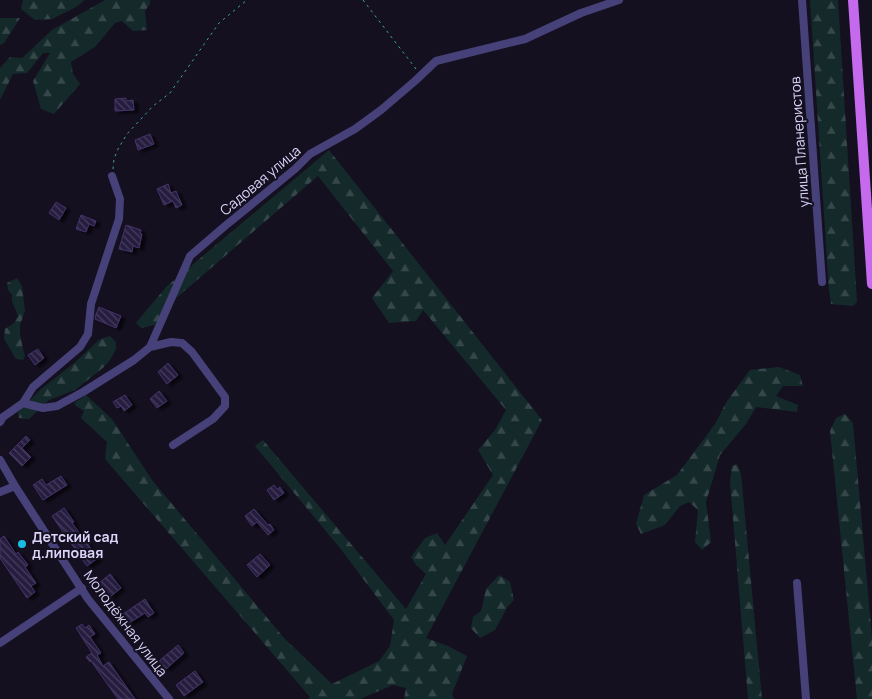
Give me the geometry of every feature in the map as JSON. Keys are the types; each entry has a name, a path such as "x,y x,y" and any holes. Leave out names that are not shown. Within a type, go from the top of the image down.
{"main road":[{"path":"853,0 872,284"}],"street":[{"name":"Садовая улица","path":"23,403 43,408 57,406 134,360 150,347 190,256 295,169 310,154 375,115 436,61 525,39 582,12 620,0"},
{"name":"улица Планеристов","path":"802,0 822,282"},
{"path":"0,422 3,417 23,403 33,387 80,347 88,334 91,304 119,219 120,199 112,176"},
{"path":"150,347 171,342 182,343 192,352 225,396 225,406 213,419 172,445"},
{"name":"Молодёжная улица","path":"0,460 88,599 169,699"},
{"path":"0,492 15,486"},
{"path":"798,583 806,699"},
{"path":"0,643 82,588"}],"path":[{"path":"112,176 114,159 127,134 153,106 170,94 219,22 247,0"},
{"path":"363,0 421,75"}],"green space":[{"path":"23,0 85,0 76,7 52,19 35,20 21,9"},
{"path":"105,0 150,0 150,4 145,11 147,30 133,31 122,21 115,23 95,47 71,62 73,74 80,84 54,114 41,109 33,81 50,53 43,53 27,73 13,74 0,100 0,68 10,57 22,58 52,30"},
{"path":"810,0 838,0 857,302 853,306 831,304 829,291"},
{"path":"0,18 20,18 4,43 0,45"},
{"path":"329,150 542,420 426,638 448,646 467,656 452,694 454,699 404,699 406,688 393,685 360,699 308,699 310,697 105,459 107,442 81,418 84,411 74,403 86,395 112,419 152,480 284,638 332,684 379,661 390,646 394,620 340,548 255,446 263,440 406,609 426,574 416,565 411,557 425,538 437,533 445,545 493,475 478,450 495,430 506,410 423,310 416,321 389,323 372,298 393,271 318,176 175,299 155,325 141,328 136,323 166,287"},
{"path":"17,278 22,286 25,311 20,325 25,356 23,360 16,359 4,339 5,329 14,323 18,316 7,283"},
{"path":"110,336 116,342 116,349 104,367 75,390 49,400 29,419 19,418 18,412 41,389 73,364 100,339"},
{"path":"779,367 800,375 803,386 783,386 776,396 798,405 797,412 756,407 746,424 720,455 706,502 711,542 702,550 695,542 698,510 689,502 680,506 665,525 641,534 636,524 644,495 677,475 715,424 727,401 750,370"},
{"path":"845,414 853,423 872,638 872,699 857,699 830,431 836,418"},
{"path":"737,464 741,474 762,699 748,699 730,482 732,466"},
{"path":"499,575 510,582 514,600 508,606 495,630 480,638 471,628 473,617 481,611 486,589"}],"building":[{"path":"126,98 126,101 133,100 134,110 115,111 115,99"},
{"path":"150,134 154,144 138,150 135,140"},
{"path":"168,184 171,193 176,191 182,205 176,208 173,201 164,205 157,189"},
{"path":"56,202 66,208 59,220 49,213"},
{"path":"81,215 96,221 94,226 89,224 86,232 76,229"},
{"path":"126,225 141,230 140,234 142,234 139,248 133,246 132,252 119,249"},
{"path":"99,307 121,316 116,328 95,319"},
{"path":"38,349 44,358 35,365 28,355"},
{"path":"168,363 178,375 167,384 158,372"},
{"path":"159,391 167,401 157,408 150,399"},
{"path":"125,395 132,405 124,411 121,406 117,408 113,402"},
{"path":"26,436 30,440 22,448 31,457 22,466 9,453"},
{"path":"61,476 67,485 43,500 33,485 42,479 46,485"},
{"path":"274,485 277,489 280,487 284,493 274,500 267,490"},
{"path":"64,508 74,522 72,523 98,558 87,566 52,516"},
{"path":"254,509 274,530 268,535 257,522 252,526 245,516"},
{"path":"4,536 16,554 18,552 28,565 25,567 36,583 31,586 35,592 27,598 0,558 0,539"},
{"path":"260,554 270,565 257,577 247,565"},
{"path":"110,574 121,588 110,597 99,583"},
{"path":"145,599 154,613 148,617 145,613 129,623 123,614"},
{"path":"82,624 85,628 89,625 95,634 90,637 101,653 97,655 103,666 109,662 135,699 118,699 91,661 86,657 92,653 76,628"},
{"path":"178,645 184,653 166,669 159,661"},
{"path":"195,671 203,682 184,696 176,685"}],"place":[{"name":"Детский сад д.липовая","path":"22,544"}]}
